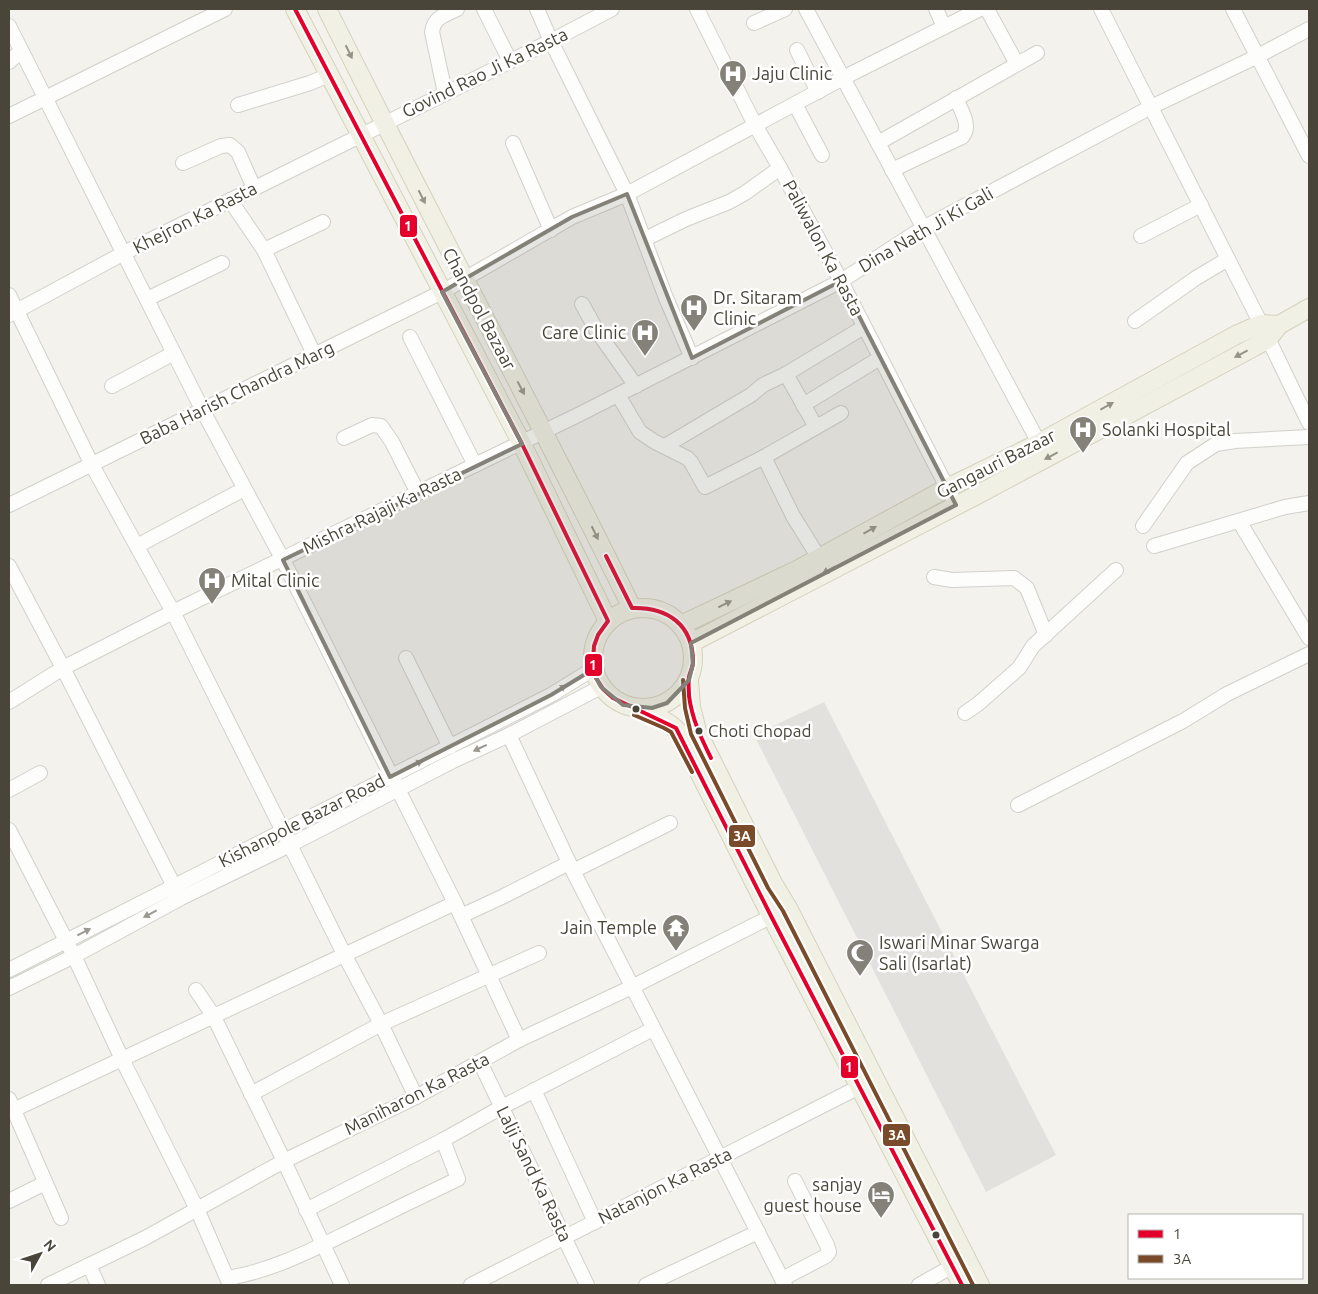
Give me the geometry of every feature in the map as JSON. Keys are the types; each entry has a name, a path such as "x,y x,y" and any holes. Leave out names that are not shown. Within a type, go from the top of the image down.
{"main road":[{"name":"Chandpol Bazaar","path":"294,9 522,444 608,621"},
{"name":"Chandpol Bazaar","path":"327,9 632,608"},
{"name":"Gangauri Bazaar","path":"681,625 819,558 947,488 1039,443 1236,336 1270,329 1309,308"},
{"path":"691,643 956,505 1270,329"},
{"path":"959,1263 788,908 697,732 691,707 689,680 693,664 691,643 681,625 672,616 663,611 653,608 632,608 622,611 603,627 596,640 592,654 593,669 601,687 611,698 623,705 667,722 676,728 859,1087 959,1263 972,1284"},
{"path":"636,709 652,708 667,703 680,693 689,680"}],"street":[{"path":"9,116 226,9"},
{"path":"445,93 432,32 433,24 438,18 457,9"},
{"path":"484,9 510,61"},
{"path":"537,9 627,194 666,298 692,358"},
{"name":"Paliwalon Ka Rasta","path":"697,9 755,125 841,280 956,505"},
{"path":"754,23 785,9"},
{"path":"806,9 1039,443"},
{"path":"936,9 944,27"},
{"name":"Baba Harish Chandra Marg","path":"9,505 442,292 572,217 627,194 843,78 980,9"},
{"path":"988,9 1017,64"},
{"path":"1101,9 1228,259 1270,329 1309,423"},
{"path":"1233,9 1309,156"},
{"name":"Govind Rao Ji Ka Rasta","path":"384,123 551,41 607,10"},
{"path":"9,26 202,409 283,560 455,903 519,1040"},
{"name":"Dina Nath Ji Ki Gali","path":"544,432 692,358 841,280 922,228 1151,107 1258,56 1309,29"},
{"path":"797,50 818,92"},
{"path":"9,62 22,51"},
{"path":"878,143 1037,52"},
{"path":"238,105 310,84 329,74"},
{"path":"892,170 962,137 966,133 967,125 956,98"},
{"path":"795,104 822,155"},
{"name":"Khejron Ka Rasta","path":"13,314 124,253 384,123"},
{"path":"513,144 551,230"},
{"path":"183,162 221,146 230,145 238,152 254,188"},
{"path":"645,239 686,219 729,202 780,168"},
{"path":"230,200 264,250 314,354"},
{"path":"1141,236 1201,205"},
{"path":"264,250 323,222"},
{"path":"1135,321 1196,278 1228,259"},
{"path":"147,299 222,263"},
{"path":"9,295 13,314 92,465 173,612 416,1097"},
{"path":"582,304 597,331 636,386"},
{"path":"665,446 751,395 763,385 786,374 864,326"},
{"path":"410,337 475,465"},
{"path":"112,386 174,353"},
{"path":"804,405 880,358"},
{"path":"786,374 816,427"},
{"path":"618,395 640,432 691,462 705,487 764,457 841,413"},
{"path":"344,438 372,425 381,426 392,442 418,493"},
{"name":"Mishra Rajaji Ka Rasta","path":"9,702 64,668 173,612 544,432"},
{"path":"1142,526 1188,464 1216,444 1235,441 1309,437"},
{"path":"764,457 793,516 819,558"},
{"path":"137,546 244,488"},
{"path":"1154,546 1285,507 1309,503"},
{"path":"1239,521 1309,638"},
{"path":"9,566 64,668 181,898"},
{"path":"966,713 1019,668 1034,646 1116,570"},
{"path":"934,576 952,580 1014,578 1027,588 1046,635"},
{"path":"1018,805 1183,722 1227,694 1309,654"},
{"path":"406,658 450,747"},
{"name":"Kishanpole Bazar Road","path":"394,783 450,747 551,695 593,669"},
{"name":"Kishanpole Bazar Road","path":"9,970 284,831 509,735 601,687"},
{"path":"509,735 571,867 783,1282 826,1256 829,1252 795,1181"},
{"path":"9,790 40,773"},
{"path":"9,988 74,956 181,898 290,845 394,783"},
{"path":"461,916 670,823"},
{"path":"10,837 74,956 122,1060 197,1209 229,1281 266,1269 322,1245 458,1179 443,1140"},
{"path":"61,1218 11,1107 122,1060 455,903"},
{"name":"Maniharon Ka Rasta","path":"48,1285 145,1238 284,1161 416,1097 519,1040 632,987 788,908"},
{"path":"251,1094 381,1024 539,953"},
{"path":"196,990 213,1016 342,1285"},
{"path":"306,1210 443,1140 502,1106 653,1029"},
{"name":"Lalji Sand Ka Rasta","path":"480,1062 587,1285"},
{"name":"Natanjon Ka Rasta","path":"471,1285 859,1087"},
{"path":"534,1090 594,1222"},
{"path":"9,1201 45,1183"},
{"path":"646,1285 758,1232"},
{"path":"919,1285 959,1263"},
{"path":"89,1265 98,1285"}],"highlighted area":[{"path":"627,194 692,358 841,281 956,505 691,643 693,664 689,680 667,703 652,708 623,705 601,687 592,670 551,695 390,777 283,560 522,444 442,292 572,217"}],"shaded area":[{"path":"824,702 1056,1155 986,1192 754,735"}],"transit line":[{"name":"1","path":"295,9 522,444 608,621 598,635 594,646 593,663 596,678 603,689 613,698 676,728 962,1285"},
{"name":"1","path":"606,556 632,608 645,608 667,615 676,620 688,637 692,649 693,662 689,675 690,704 697,728 711,758"},
{"name":"3A","path":"683,680 685,708 691,734 768,888 783,911 973,1285"},
{"name":"3A","path":"634,715 671,732 692,772"}],"place":[{"name":"Jaju Clinic","path":"733,98"},
{"name":"Dr. Sitaram Clinic","path":"694,332"},
{"name":"Care Clinic","path":"645,357"},
{"name":"Solanki Hospital","path":"1083,454"},
{"name":"Mital Clinic","path":"212,605"},
{"name":"Choti Chopad","path":"699,731"},
{"name":"Jain Temple","path":"676,952"},
{"name":"Iswari Minar Swarga Sali (Isarlat)","path":"860,977"},
{"name":"sanjay guest house","path":"881,1219"}]}
